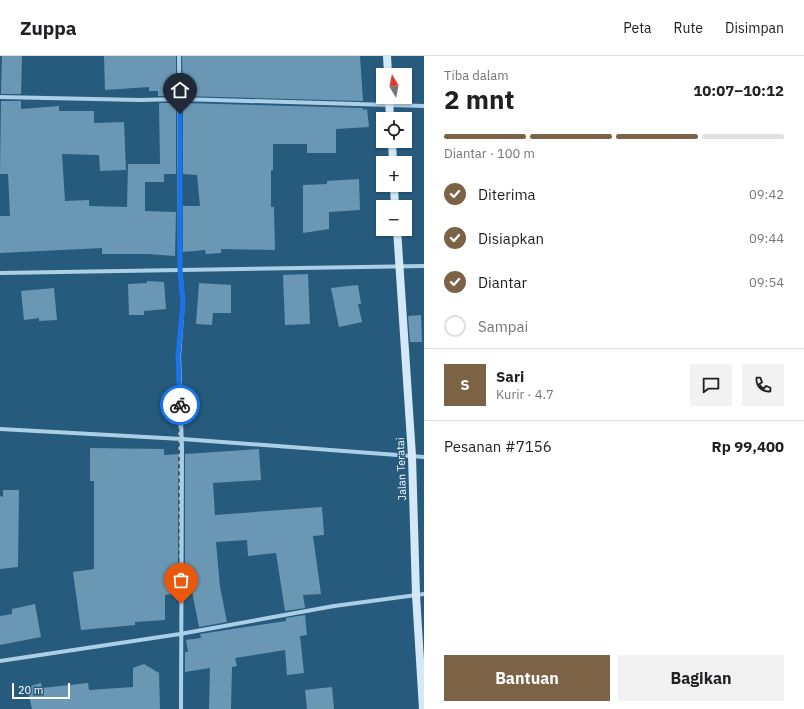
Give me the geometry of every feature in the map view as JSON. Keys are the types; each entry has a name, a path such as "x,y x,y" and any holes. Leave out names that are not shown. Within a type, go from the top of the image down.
{"street":[{"path":"179,56 180,269 183,302 178,356 182,439 180,634 181,709"},
{"path":"387,56 388,68"},
{"path":"0,97 140,100 376,101"},
{"path":"410,104 424,106"},
{"name":"Jalan Teratai","path":"397,236 420,594 422,709"},
{"path":"0,273 424,266"},
{"path":"0,429 182,439 424,457"},
{"path":"0,661 180,634 334,606 420,594"}],"building":[{"path":"2,56 22,56 21,94 1,94"},
{"path":"104,56 176,56 176,96 158,96 158,91 149,91 149,87 105,90"},
{"path":"182,56 360,56 363,101 183,96"},
{"path":"1,101 21,101 21,109 59,106 59,111 94,111 94,123 124,122 126,170 100,171 99,155 62,154 65,201 89,200 89,206 127,207 128,164 160,164 159,103 176,103 176,174 164,174 164,182 145,182 145,211 176,212 175,256 148,254 102,254 102,248 0,253 0,216 10,216 8,174 0,174"},
{"path":"183,103 363,108 363,110 367,109 369,127 336,129 336,153 307,153 307,144 273,144 271,207 274,207 275,250 221,249 221,253 206,254 205,250 183,252 183,206 200,206 197,175 183,174"},
{"path":"359,179 360,210 329,212 329,229 303,233 303,185 327,184 327,181"},
{"path":"308,274 310,324 285,325 283,275"},
{"path":"147,281 164,282 166,309 144,311 144,315 129,315 128,284 147,283"},
{"path":"199,283 231,285 231,313 213,313 212,325 196,324"},
{"path":"358,285 361,304 358,304 362,322 339,327 331,288"},
{"path":"54,288 57,320 39,321 39,318 24,320 21,291"},
{"path":"421,315 422,342 410,342 408,316"},
{"path":"90,448 164,449 164,455 178,454 178,593 165,595 165,620 135,622 135,625 81,630 73,572 94,569 94,481 90,481"},
{"path":"259,449 261,480 213,483 215,515 322,507 324,535 313,536 321,594 303,595 305,608 285,611 276,553 248,556 247,540 216,542 220,587 227,622 199,627 192,591 185,592 185,454"},
{"path":"3,490 19,490 18,567 0,569 0,496 3,497"},
{"path":"35,604 41,637 0,645 0,616 12,614 12,609"},
{"path":"305,615 307,635 300,636 304,673 287,675 285,650 235,658 237,666 232,667 231,709 209,709 210,668 185,672 185,652 188,652 186,640 201,638 200,634 286,621 286,618"},
{"path":"144,664 159,673 160,709 32,709 27,687 41,683 42,688 88,683 89,690 133,687 133,668"},
{"path":"332,687 334,709 307,709 305,690"}],"way so far":[{"path":"180,405 182,449 181,604"}],"route":[{"path":"180,114 180,269 183,302 178,356 180,405"}]}
